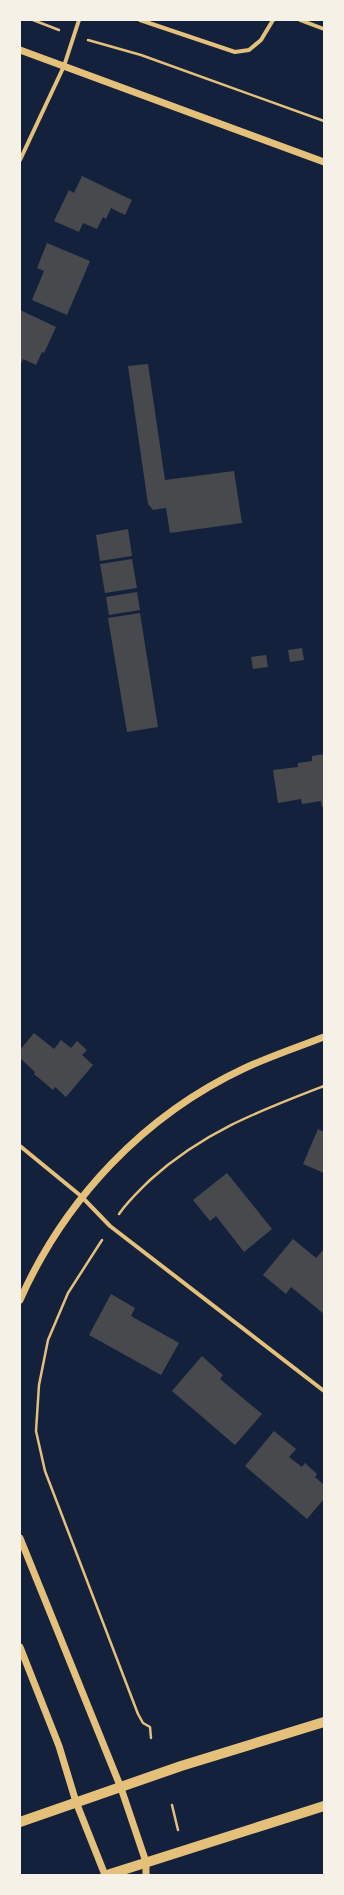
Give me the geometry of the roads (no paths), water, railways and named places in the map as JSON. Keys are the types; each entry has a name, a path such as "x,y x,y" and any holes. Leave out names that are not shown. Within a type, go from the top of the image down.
{"main road":[{"path":"20,1822 181,1766 324,1722"},
{"path":"106,1875 324,1806"}],"street":[{"path":"20,160 64,66 79,20"},
{"path":"140,20 235,52 249,50 261,40 273,20"},
{"path":"300,20 324,29"},
{"path":"20,50 324,162"},
{"path":"20,1300 35,1266 81,1196 123,1151 148,1129 183,1103 245,1068 324,1037"},
{"path":"20,1146 81,1196 110,1226 324,1391"},
{"path":"20,1538 121,1788 146,1862 146,1875"},
{"path":"20,1647 59,1746 76,1802 106,1875"}]}
